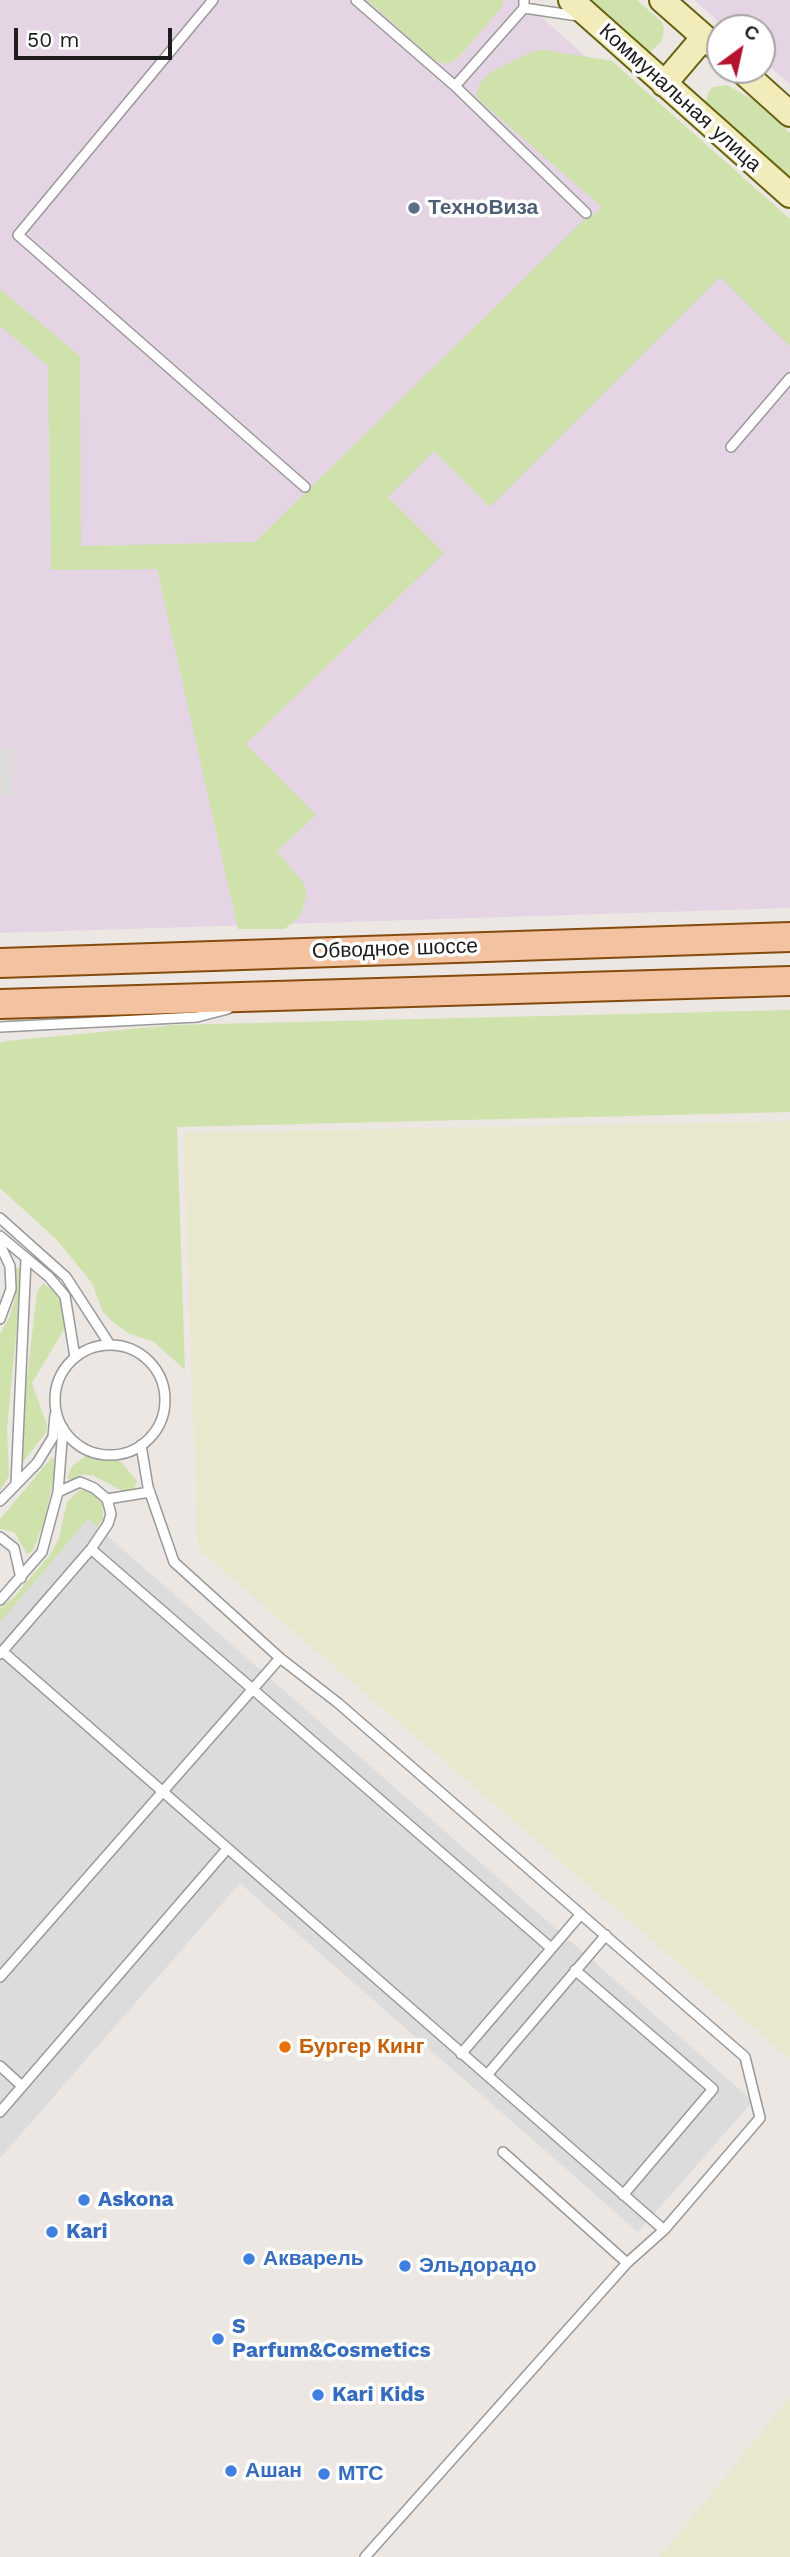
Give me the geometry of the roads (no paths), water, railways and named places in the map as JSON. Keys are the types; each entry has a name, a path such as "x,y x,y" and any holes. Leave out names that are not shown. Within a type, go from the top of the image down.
{"main road":[{"name":"Коммунальная улица","path":"571,0 790,195"},
{"path":"662,0 706,39"},
{"path":"664,83 706,49"},
{"path":"757,84 790,114"},
{"name":"Обводное шоссе","path":"0,963 790,937"},
{"name":"Обводное шоссе","path":"0,1004 790,981"}],"lane":[{"path":"214,0 18,235 304,487"},
{"path":"356,0 455,86 586,213"},
{"path":"455,86 524,4 591,17"},
{"path":"731,447 790,378"},
{"path":"0,1027 197,1017 278,996"},
{"path":"0,1218 66,1277 110,1345"},
{"path":"0,1236 65,1296 75,1357"},
{"path":"0,1245 10,1266 11,1289 0,1319"},
{"path":"16,1484 26,1259"},
{"path":"0,1501 37,1463 53,1437 56,1388 63,1371 75,1357 92,1348 110,1345 127,1347 143,1355 155,1368 163,1383 165,1401 162,1418 154,1433 141,1445 126,1452 94,1452 79,1445 63,1427"},
{"path":"0,1600 42,1552 58,1492 63,1427 56,1406"},
{"path":"141,1445 150,1492 174,1562 280,1658 338,1703 745,2057 760,2118 664,2230 627,2263 365,2557"},
{"path":"58,1492 80,1482 94,1488 107,1499 111,1514 108,1524 91,1549 1,1653 664,2230"},
{"path":"107,1499 150,1492"},
{"path":"0,1537 14,1548 21,1578"},
{"path":"91,1549 551,1948"},
{"path":"0,1977 280,1658"},
{"path":"0,2112 227,1849"},
{"path":"461,2054 581,1914"},
{"path":"486,2076 606,1935"},
{"path":"575,1970 713,2089 623,2195"},
{"path":"0,2066 22,2086"},
{"path":"503,2152 627,2263"}],"place":[{"name":"ТехноВиза","path":"414,208"},
{"name":"Бургер Кинг","path":"285,2047"},
{"name":"Askona","path":"84,2200"},
{"name":"Kari","path":"52,2232"},
{"name":"Акварель","path":"249,2259"},
{"name":"Эльдорадо","path":"405,2266"},
{"name":"S Parfum&Cosmetics","path":"218,2339"},
{"name":"Kari Kids","path":"318,2395"},
{"name":"Ашан","path":"231,2471"},
{"name":"МТС","path":"324,2474"}]}
